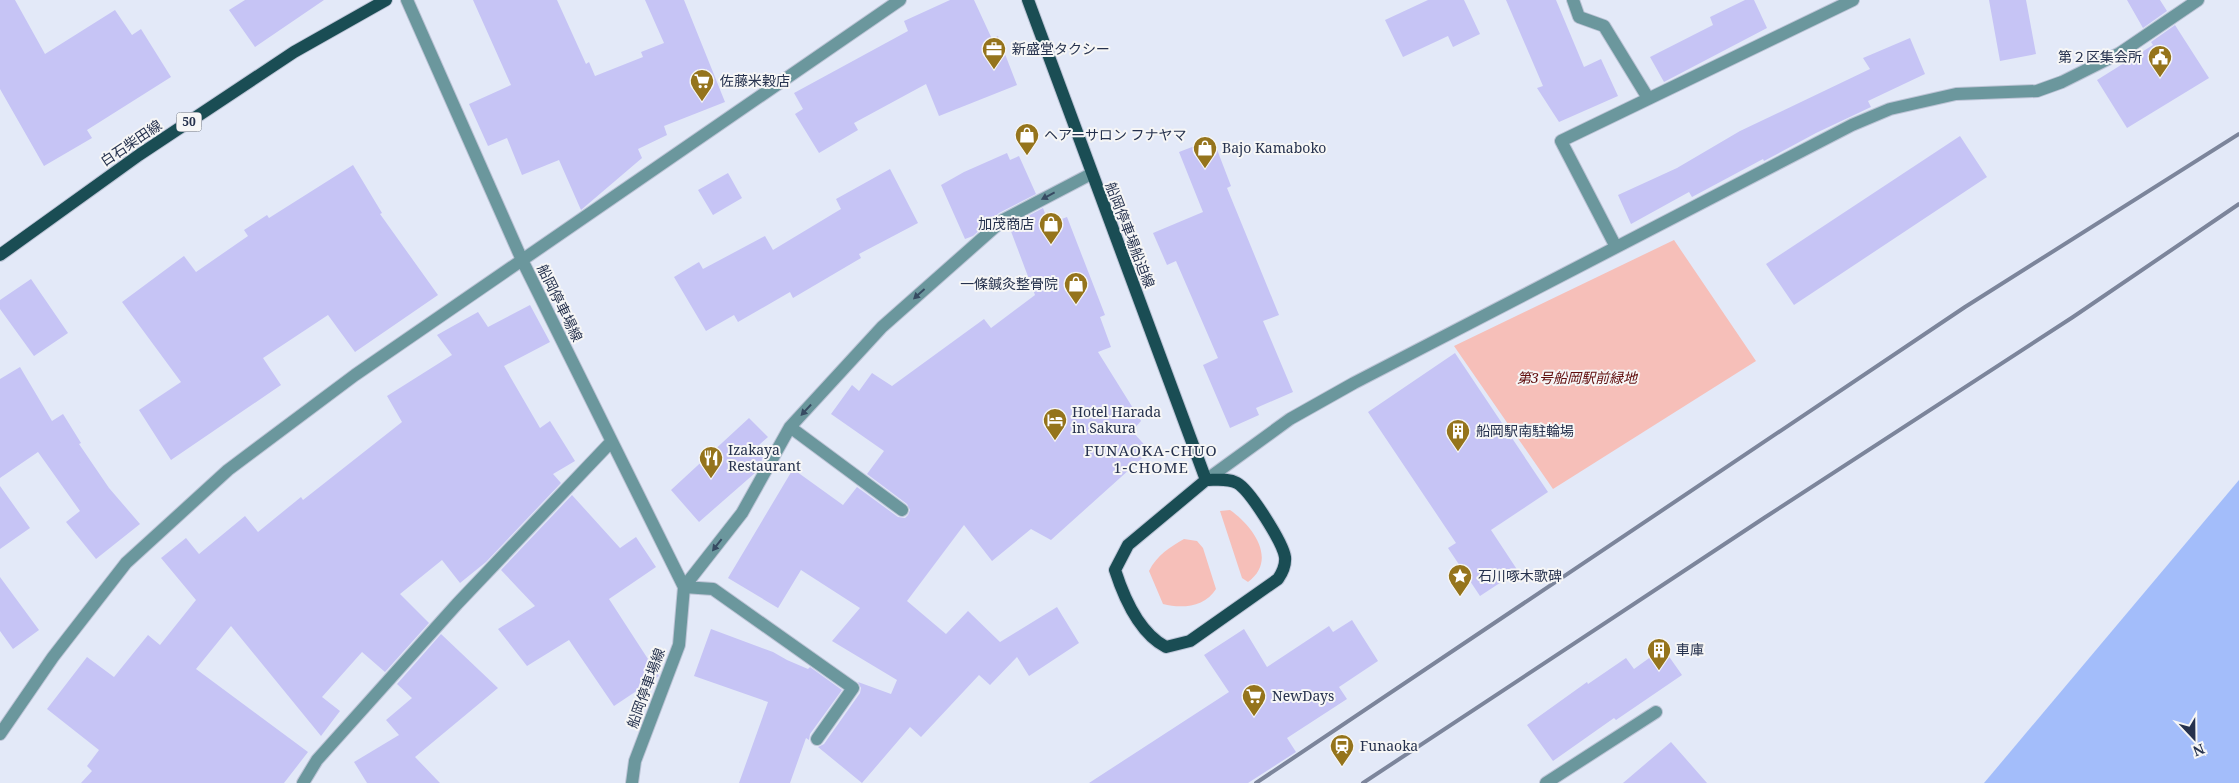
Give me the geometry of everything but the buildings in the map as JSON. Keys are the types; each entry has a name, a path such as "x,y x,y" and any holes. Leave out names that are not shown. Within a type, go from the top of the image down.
{"main road":[{"name":"白石柴田線","path":"0,255 140,155 294,52 386,0"},
{"name":"船岡停車場船迫線","path":"1028,0 1206,480"},
{"path":"1206,480 1225,480 1238,483 1260,511 1279,540 1285,558 1284,571 1278,579 1190,641 1166,647 1159,644 1144,628 1122,593 1115,570 1128,545 1206,480"}],"street":[{"path":"0,734 53,658 126,563 221,477 355,375 522,260 407,0"},
{"name":"船岡停車場線","path":"632,783 636,761 678,645 684,587 677,569 522,260 900,0"},
{"path":"1573,0 1579,17 1604,26 1648,98"},
{"path":"1616,247 1561,141 1853,0"},
{"path":"1206,480 1290,419 1354,383 1852,124 1890,109 1956,94 2037,91 2062,82 2120,53 2198,0"},
{"path":"684,587 742,513 790,427 882,327 1003,220 1091,174"},
{"path":"790,427 902,510"},
{"path":"303,783 317,760 457,604 612,442"},
{"path":"684,587 712,589 853,688 817,738"},
{"path":"1546,783 1656,712"}],"green space":[{"name":"第3号船岡駅前緑地","path":"1674,240 1756,361 1553,489 1454,346"},
{"path":"1230,510 1254,534 1262,554 1261,564 1257,573 1248,582 1242,578 1220,511"},
{"path":"1184,539 1197,541 1203,548 1216,589 1206,600 1199,603 1185,606 1170,606 1163,604 1149,571 1160,556"}],"water":[{"path":"2239,480 2239,783 1984,783"}],"railway":[{"path":"1256,783 1965,307 2239,134"},
{"path":"1363,783 1764,518 2073,317 2239,204"}],"place":[{"name":"新盛堂タクシー","path":"994,70"},
{"name":"第２区集会所","path":"2160,78"},
{"name":"佐藤米穀店","path":"702,102"},
{"name":"ヘアーサロン フナヤマ","path":"1027,156"},
{"name":"Bajo Kamaboko","path":"1205,169"},
{"name":"加茂商店","path":"1051,245"},
{"name":"一條鍼灸整骨院","path":"1076,305"},
{"name":"Hotel Harada in Sakura","path":"1055,441"},
{"name":"船岡駅南駐輪場","path":"1458,452"},
{"name":"Izakaya Restaurant","path":"711,479"},
{"name":"石川啄木歌碑","path":"1460,597"},
{"name":"車庫","path":"1659,671"},
{"name":"NewDays","path":"1254,717"},
{"name":"Funaoka","path":"1342,767"}],"district":[{"name":"FUNAOKA-CHUO 1-CHOME","path":"1151,460"}]}
